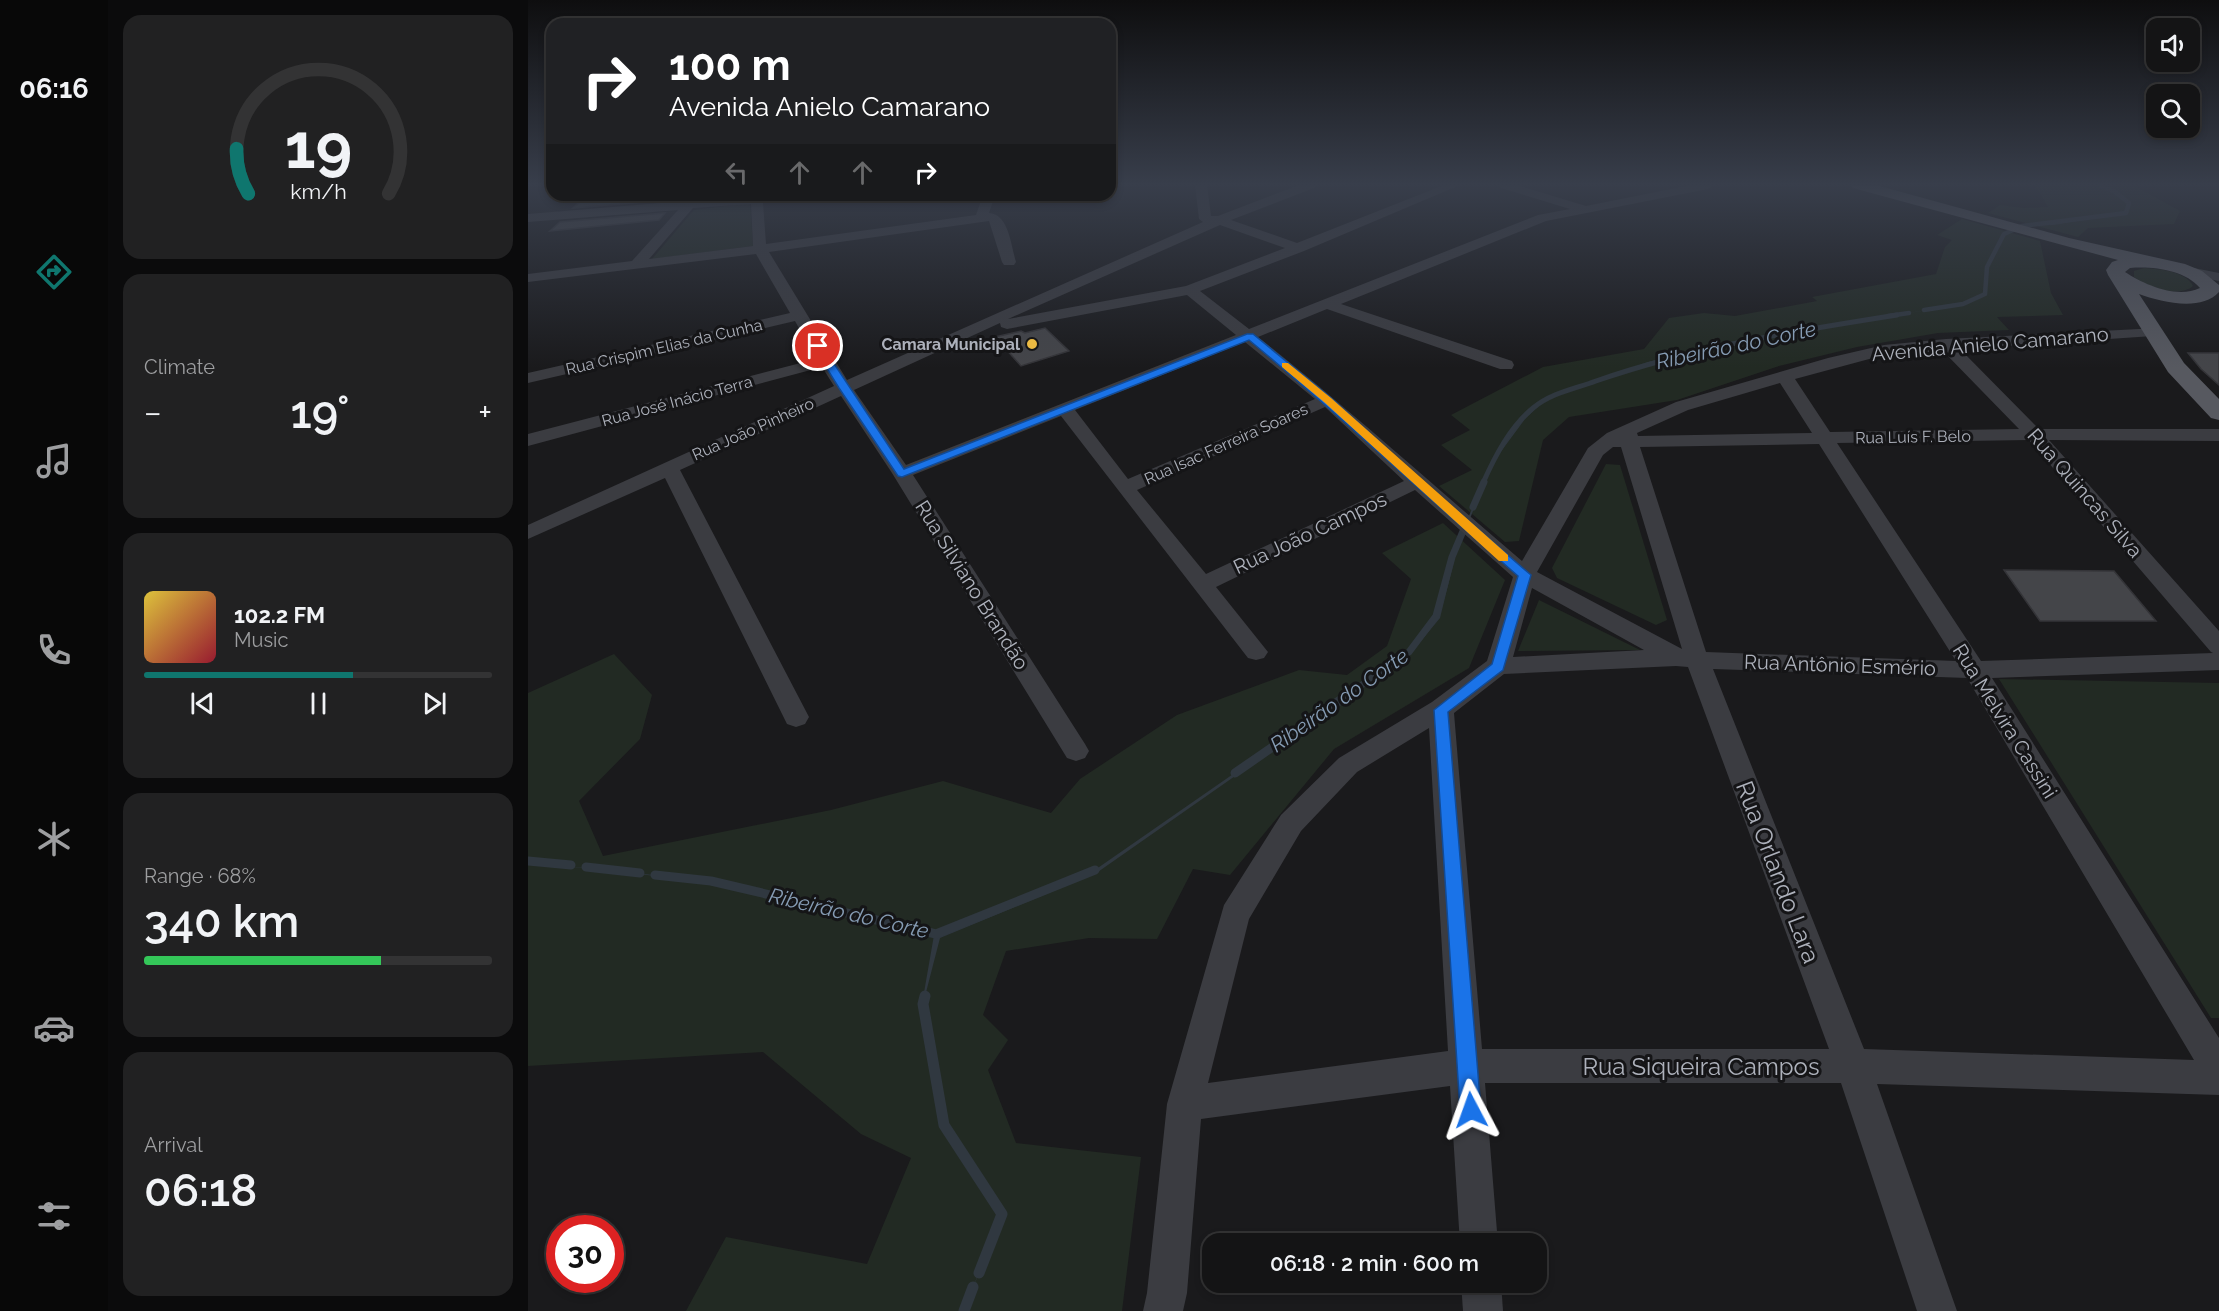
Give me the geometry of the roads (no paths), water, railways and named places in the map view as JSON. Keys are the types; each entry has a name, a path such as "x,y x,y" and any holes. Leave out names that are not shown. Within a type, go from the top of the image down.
{"main road":[{"path":"2078,246 2091,251 2136,287 2206,283"},
{"path":"2084,246 2156,264 2206,283"},
{"path":"2116,273 2119,266 2128,263 2156,264"},
{"path":"2116,273 2176,367 2219,413"},
{"path":"2141,310 2143,303 2206,283"}],"street":[{"path":"636,265 653,246"},
{"path":"528,278 780,246"},
{"path":"1004,246 1009,262"},
{"name":"Rua João Pinheiro","path":"528,533 975,328 1160,246"},
{"path":"1294,246 1299,248"},
{"path":"975,328 1062,315 1190,290 1303,246"},
{"path":"902,473 1474,246"},
{"name":"Rua Silviano Brandão","path":"760,249 801,315 826,362 902,473 1076,751"},
{"path":"1190,290 1327,400 1497,553 1525,575 1687,658"},
{"path":"1329,305 1506,365"},
{"name":"Rua Crispim Elias da Cunha","path":"528,378 801,315"},
{"name":"Avenida Anielo Camarano","path":"1498,666 1525,575 1595,452 1682,406 1884,350 2153,331"},
{"name":"Rua Quincas Silva","path":"1946,344 2034,434 2219,646"},
{"name":"Rua José Inácio Terra","path":"528,440 826,362"},
{"name":"Rua Melvira Cassini","path":"1785,377 1974,670 2219,1069"},
{"name":"Rua Isac Ferreira Soares","path":"1125,488 1327,400"},
{"path":"1065,409 1256,652"},
{"name":"Rua Luís F. Belo","path":"1622,438 1825,439 2034,434 2219,435"},
{"name":"Rua Orlando Lara","path":"1622,438 1687,658 1853,1066 1937,1311"},
{"path":"669,467 796,717"},
{"name":"Rua João Campos","path":"1203,584 1417,482"},
{"name":"Rua Antônio Esmério","path":"1498,666 1687,658 1974,670 2219,661"},
{"path":"1163,1311 1167,1293 1185,1104 1235,915 1291,823 1348,765 1441,710 1498,666"},
{"path":"1441,710 1478,1233"},
{"name":"Rua Siqueira Campos","path":"1185,1104 1468,1066 1853,1066 2219,1078"},
{"path":"1482,1293 1483,1311"}],"waterway":[{"name":"Ribeirão do Corte","path":"1924,310 1963,304 1985,294 1987,267 1998,246"},
{"name":"Ribeirão do Corte","path":"1888,316 1909,313"},
{"name":"Ribeirão do Corte","path":"1483,483 1498,452 1517,424 1533,408 1555,395 1633,369 1707,349 1897,315"},
{"name":"Ribeirão do Corte","path":"1473,507 1484,482"},
{"name":"Ribeirão do Corte","path":"1346,696 1409,652 1436,616 1452,557 1466,524"},
{"name":"Ribeirão do Corte","path":"1235,773 1349,694"},
{"name":"Ribeirão do Corte","path":"528,861 571,865"},
{"name":"Ribeirão do Corte","path":"586,867 640,873"},
{"name":"Ribeirão do Corte","path":"655,875 711,881 936,934 1095,870"},
{"path":"925,996 923,1004 944,1125 1002,1214 979,1273"},
{"path":"964,1311 973,1287"}],"place":[{"name":"Camara Municipal","path":"1032,344"}]}
